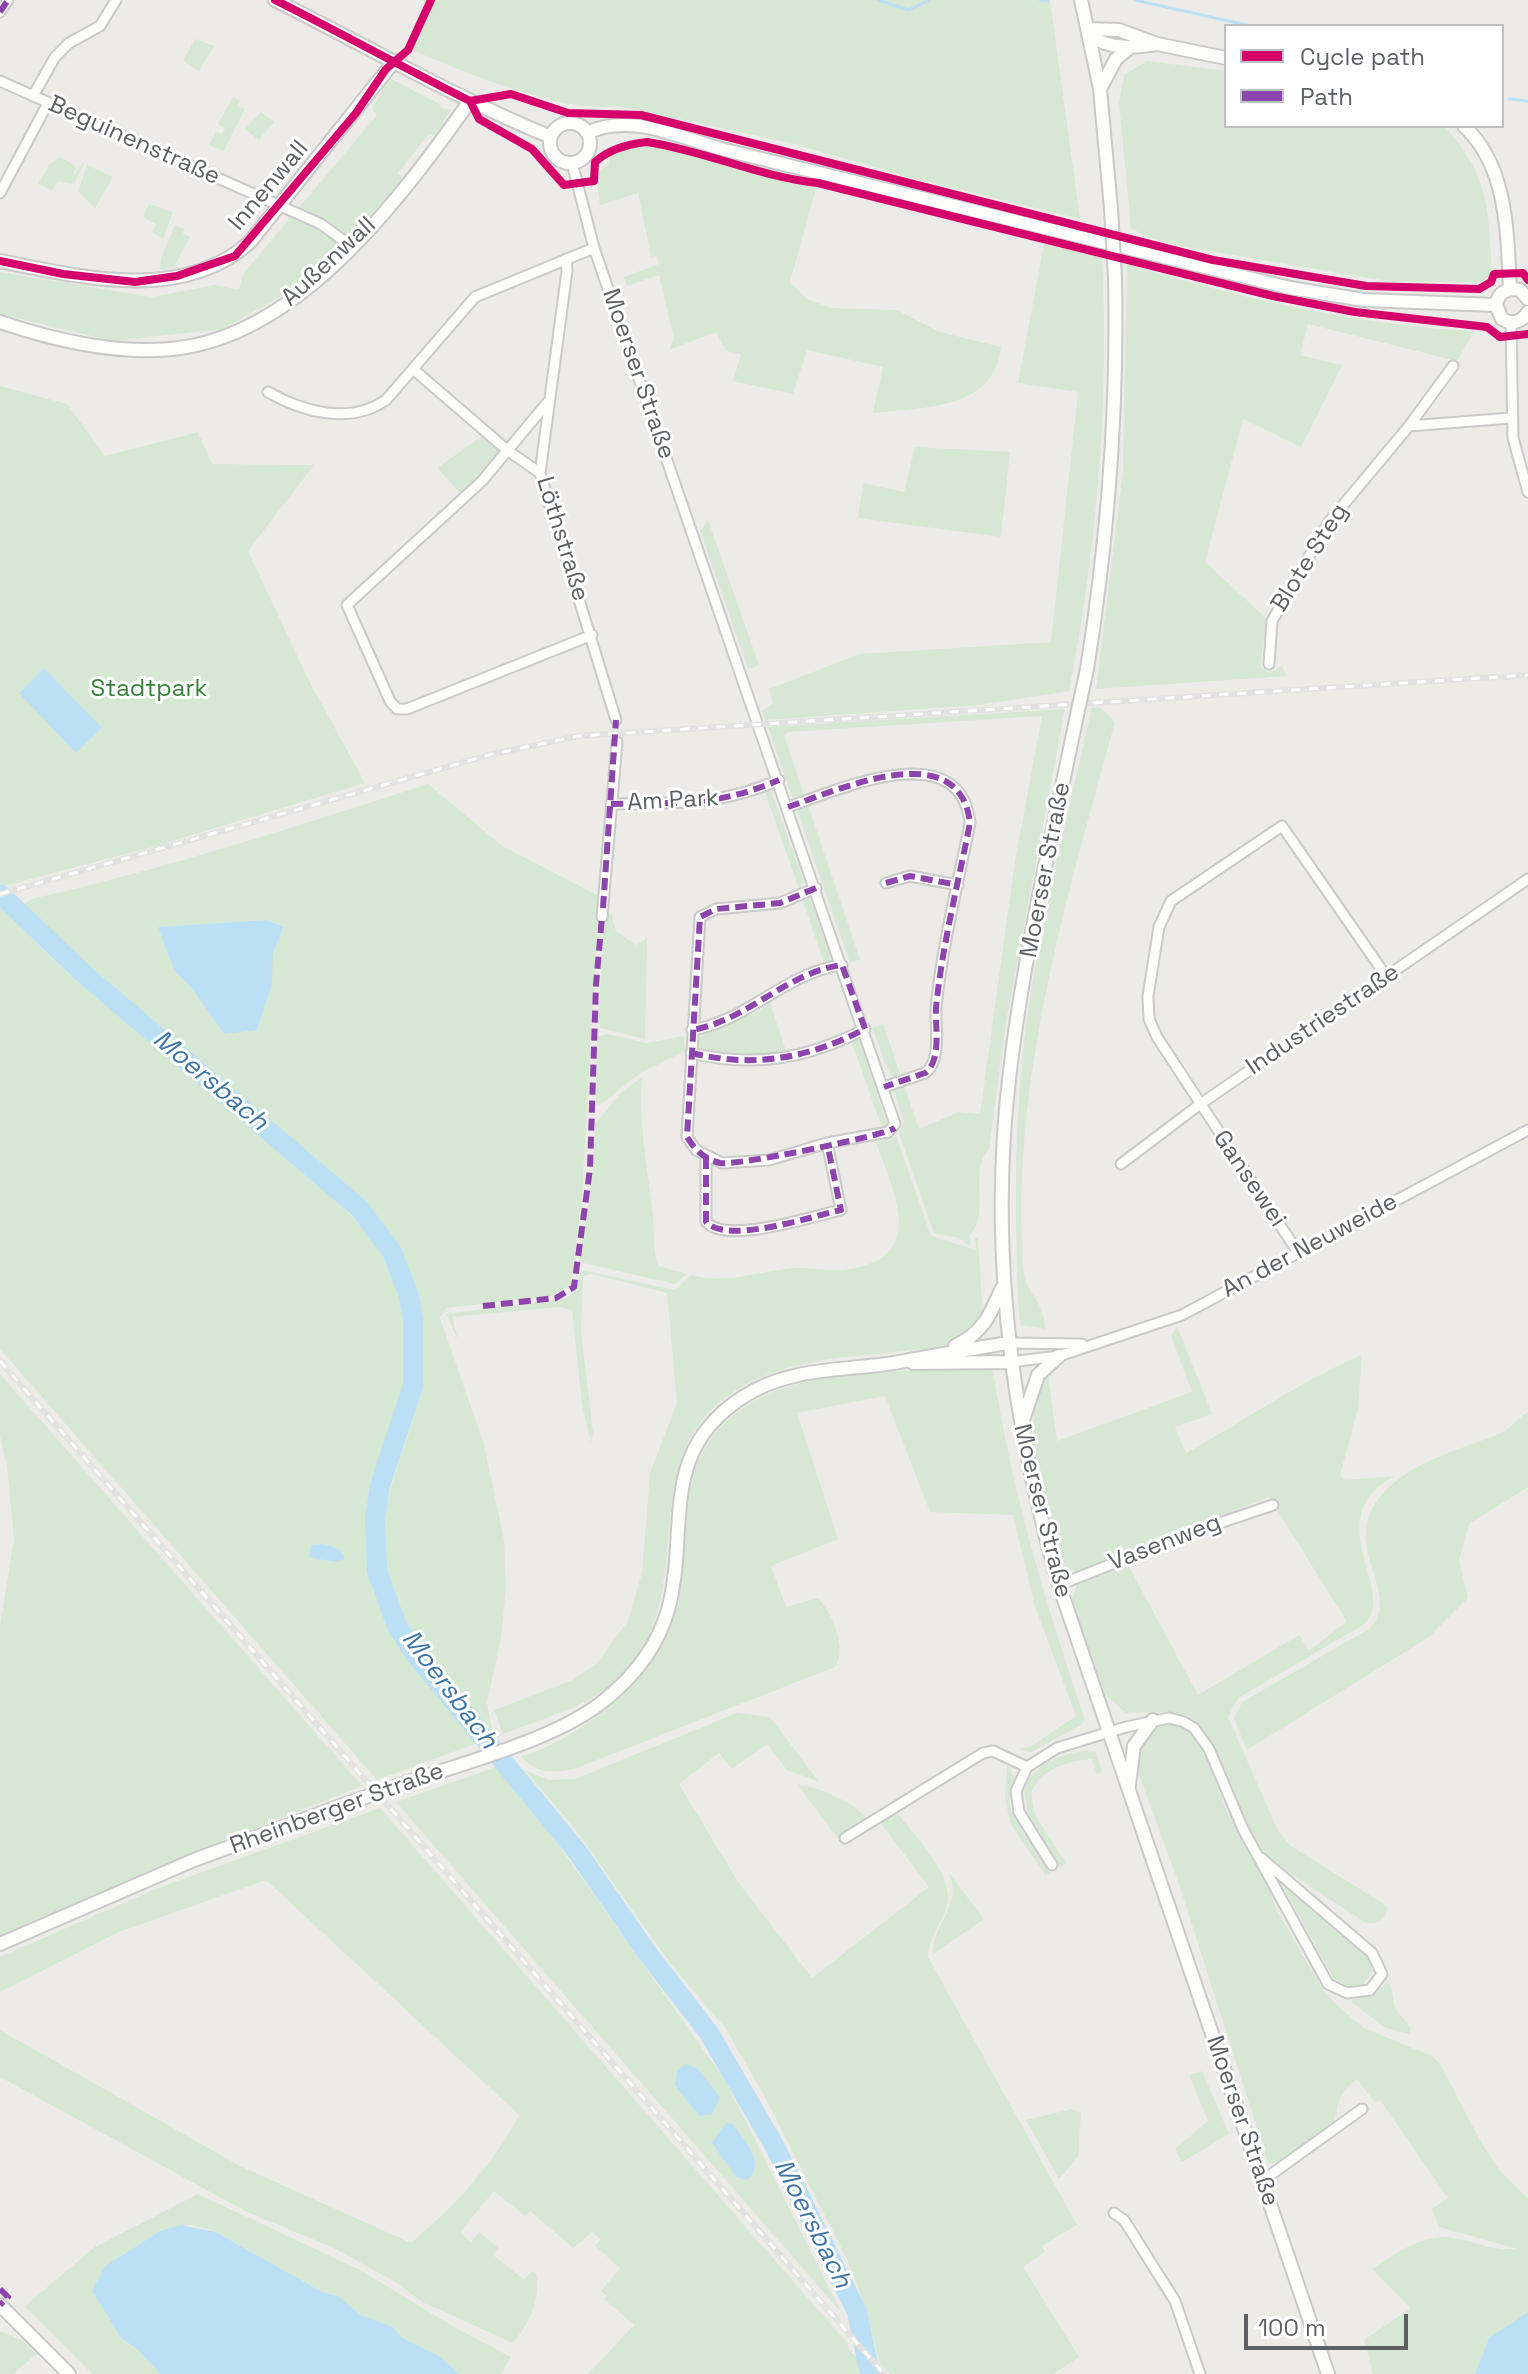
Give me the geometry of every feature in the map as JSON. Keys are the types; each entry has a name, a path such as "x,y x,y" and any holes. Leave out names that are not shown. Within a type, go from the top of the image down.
{"main road":[{"path":"275,0 362,44 392,64 551,137"},
{"name":"Moerser Straße","path":"1081,0 1100,89 1111,209 1116,375 1111,491 1087,669 1034,920 1009,1074 1003,1165 1003,1285 1008,1343 1042,1528 1059,1585 1328,2374"},
{"path":"1089,33 1119,30 1157,44 1224,58"},
{"path":"1089,33 1107,46 1128,49 1157,44"},
{"path":"1100,89 1116,59 1128,49"},
{"name":"Innenwall","path":"0,261 63,274 135,282 177,276 235,256 279,206 392,64"},
{"name":"Außenwall","path":"0,322 99,346 150,351 187,347 225,337 294,300 351,246 406,186 470,101"},
{"path":"566,123 578,125 587,133 589,148 580,160 572,163 557,159 550,145 556,128 566,123"},
{"path":"587,133 600,126 638,125 721,149 1290,288 1364,300 1496,305"},
{"path":"1466,128 1487,154 1497,179 1506,223 1510,289"},
{"path":"1528,299 1520,290 1510,289 1500,295 1496,305 1499,315 1511,322 1521,320 1528,312"},
{"path":"944,1351 972,1338 985,1326 1003,1285"},
{"name":"Rheinberger Straße","path":"894,1363 944,1351 1008,1343"},
{"path":"1021,1426 1038,1375 1059,1356"},
{"name":"Rheinberger Straße","path":"0,1944 194,1860 534,1737 592,1711 623,1684 654,1643 672,1590 677,1502 684,1473 701,1439 725,1410 758,1388 799,1373 894,1363 1010,1362"},
{"path":"1130,1796 1129,1766 1134,1746 1153,1720"},
{"path":"0,2305 69,2374"}],"street":[{"path":"0,12 8,0"},
{"path":"33,96 55,57 69,43 100,26 116,0"},
{"name":"Beguinenstraße","path":"0,81 321,224 351,246"},
{"path":"0,193 48,103"},
{"name":"Moerser Straße","path":"572,163 594,248 865,1029 895,1128 827,1143"},
{"path":"268,392 291,405 316,413 351,413 375,408 475,297 594,248"},
{"name":"Löthstraße","path":"566,259 567,271 540,473 616,720"},
{"path":"1511,322 1511,418 1515,455 1528,492"},
{"name":"Blote Steg","path":"1269,664 1272,621 1329,522 1409,426 1453,366"},
{"path":"413,369 507,450 540,473"},
{"path":"547,403 439,524 347,605 390,701 397,709 407,709 592,635"},
{"path":"1409,426 1511,418"},
{"path":"602,917 617,742"},
{"path":"788,807 889,774 908,773 945,781 963,796 968,807 970,823 936,1007 935,1055 930,1069 884,1087"},
{"name":"Am Park","path":"611,804 691,804 734,798 779,780"},
{"name":"Gansewei","path":"1299,1254 1199,1105 1149,1019 1148,996 1159,927 1171,901 1282,826 1386,976"},
{"path":"886,883 910,876 958,885"},
{"name":"Industriestraße","path":"1121,1164 1199,1105 1526,884"},
{"path":"706,1157 706,1222 725,1231 746,1230 841,1210 827,1143 769,1160 722,1163 706,1157 687,1137 700,917 716,909 780,903 816,888"},
{"path":"692,1030 731,1017 794,981 842,965"},
{"path":"691,1053 729,1062 768,1062 865,1029"},
{"name":"An der Neuweide","path":"1010,1362 1059,1356 1182,1315 1528,1130"},
{"name":"An der Neuweide","path":"1008,1343 1085,1345"},
{"name":"Vasenweg","path":"1059,1585 1190,1533 1273,1505"},
{"path":"1052,1865 1019,1812 1016,1791 1027,1767 1057,1748 1107,1732 1169,1718 1194,1728 1209,1749 1226,1795 1328,1984 1347,1993 1370,1990 1382,1974 1377,1959 1261,1858"},
{"path":"845,1838 983,1753 1003,1754 1027,1767"},
{"path":"1262,2181 1362,2109"},
{"path":"1114,2213 1124,2220 1165,2281 1200,2374"}],"green space":[{"path":"425,0 1050,0 1080,219 909,177 791,143 618,106 569,104 514,89 412,50 416,41 409,38"},
{"path":"195,39 214,46 199,71 183,61"},
{"path":"1147,61 1224,71 1224,128 1446,128 1459,143 1478,176 1487,210 1492,271 1482,282 1393,282 1185,247 1147,237 1131,228 1119,103 1124,75"},
{"path":"389,78 451,110 435,136 429,134 398,173 404,179 330,259 292,290 222,329 112,341 0,314 0,272 152,297 215,285 239,290 243,274 377,115 372,109"},
{"path":"233,97 240,100 238,106 245,109 224,151 209,145 216,132 222,134 225,128 218,124"},
{"path":"261,112 274,122 259,140 245,129"},
{"path":"633,145 655,145 752,169 765,176 817,185 790,282 807,299 831,308 897,310 940,332 1001,347 996,368 985,383 953,402 873,413 883,367 807,350 793,394 733,381 741,354 726,351 716,332 669,350 674,339 659,275 627,286 624,277 659,264 657,256 651,257 638,193 600,205 596,175 609,162 609,154"},
{"path":"60,157 76,166 72,178 86,159 74,184 58,181 52,190 38,184 49,165"},
{"path":"87,165 113,177 95,208 78,191"},
{"path":"149,204 173,212 163,239 152,232 156,224 143,217"},
{"path":"175,225 184,229 183,234 190,237 174,267 160,270 161,258"},
{"path":"1044,244 1102,258 1102,432 1093,536 1069,691 979,705 766,720 762,711 773,703 769,689 860,654 1051,642 1078,392 1018,383"},
{"path":"1127,264 1211,288 1299,308 1387,323 1474,331 1457,361 1308,324 1300,355 1342,365 1301,447 1243,419 1205,562 1267,619 1260,667 1270,673 1282,666 1286,676 1096,689 1123,471"},
{"name":"Stadtpark","path":"0,386 67,404 105,456 198,432 212,464 314,465 248,551 308,679 365,783 156,846 0,887"},
{"path":"482,436 500,451 462,495 437,468"},
{"path":"915,447 1010,452 1001,537 858,518 863,483 904,492"},
{"path":"708,520 759,665 748,669 700,531"},
{"path":"1092,707 1101,708 1115,722 1049,980 1027,1111 1022,1177 1023,1270 1042,1311 1045,1329 1021,1325 1019,1317 1016,1189 1019,1093 1034,972"},
{"path":"1065,709 1006,1022 989,1149 980,1169 979,1215 970,1235 970,1246 959,1238 934,1233 899,1133 904,1121 893,1090 904,1085 919,1129 959,1112 980,1114 1015,861 1042,716 788,732 784,735 804,795 792,797 768,727"},
{"path":"428,784 502,846 599,896 582,1194 571,1285 552,1296 446,1308 440,1318 484,1444 504,1540 506,1588 501,1638 487,1703 493,1732 416,1642 394,1601 387,1578 384,1523 391,1487 417,1405 423,1345 414,1288 389,1233 370,1207 21,907 31,899 181,861","holes":["267,920 284,927 273,952 224,1034 191,987 174,970 159,927"]},
{"path":"771,791 804,881 799,889 765,792"},
{"path":"808,805 860,959 850,963 797,810"},
{"path":"810,897 832,960 825,966 802,898"},
{"path":"0,908 70,975 342,1205 380,1250 401,1300 407,1344 402,1397 370,1482 366,1515 367,1566 374,1593 393,1637 462,1726 483,1741 377,1780 0,1349"},
{"path":"611,913 616,931 636,945 647,938 645,1039 601,1028 598,1023 604,917"},
{"path":"769,1000 787,1054 738,1059 701,1051 698,1040 705,1033 760,1011"},
{"path":"883,1024 901,1076 892,1079 872,1028"},
{"path":"607,1034 646,1043 684,1036 685,1051 639,1074 599,1106 596,1103 597,1037"},
{"path":"851,1040 860,1040 887,1124 882,1128"},
{"path":"642,1077 642,1129 655,1254 659,1266 687,1274 675,1284 579,1262 593,1174 595,1124 620,1094"},
{"path":"896,1136 931,1236 976,1250 975,1238 978,1238 983,1317 959,1342 800,1365 753,1381 712,1409 688,1443 675,1482 659,1607 645,1645 605,1690 563,1712 503,1734 494,1710 573,1680 596,1664 628,1621 642,1573 650,1473 677,1403 667,1293 592,1274 583,1276 581,1333 593,1432 591,1443 582,1404 572,1310 560,1307 452,1317 458,1340 446,1314 567,1298 577,1287 581,1270 675,1290 691,1275 717,1279 794,1268 843,1270 870,1264 887,1253 896,1239 899,1222 897,1204 876,1142"},
{"path":"1177,1326 1212,1414 1175,1427 1186,1453 1295,1389 1362,1355 1358,1409 1340,1475 1345,1480 1394,1476 1372,1494 1361,1514 1360,1535 1373,1595 1372,1612 1363,1625 1238,1698 1228,1717 1278,1831 1291,1846 1387,1906 1384,1918 1378,1922 1366,1923 1267,1858 1238,1808 1214,1748 1202,1728 1174,1712 1126,1713 1105,1694 1072,1600 1078,1580 1127,1563 1198,1695 1299,1635 1309,1650 1347,1622 1269,1497 1076,1572 1062,1564 1043,1495 1035,1447 1036,1399 1043,1377 1048,1376 1057,1441 1192,1392 1171,1336"},
{"path":"930,1369 993,1371 1010,1461 1032,1547 1085,1720 1080,1726 1031,1752 1018,1749 1030,1747 1076,1716 1035,1607 1013,1515 930,1512 885,1396 797,1413 838,1539 771,1566 786,1607 818,1598 828,1612 839,1641 839,1659 835,1667 574,1769 546,1771 533,1767 521,1757 549,1746 600,1715 641,1674 670,1623 679,1594 685,1509 693,1475 706,1446 724,1424 746,1406 800,1383 832,1377"},
{"path":"0,1374 362,1786 177,1859 0,1935 0,1628 14,1538 7,1466 0,1436"},
{"path":"1528,1412 1528,1487 1469,1524 1459,1560 1468,1598 1429,1637 1247,1750 1234,1719 1242,1702 1369,1629 1378,1615 1380,1601 1366,1534 1369,1516 1380,1497 1419,1466 1503,1432"},
{"path":"737,1713 770,1717 819,1782 787,1770 767,1744 732,1769 719,1753 679,1784 738,1882 812,1978 929,1887 880,1822 896,1811 940,1871 948,1897 928,1957 1077,2225 1042,2246 1045,2252 1023,2267 1079,2357 1053,2374 890,2374 880,2364 866,2310 847,2259 765,2097 726,2029 670,1963 572,1825 525,1770 549,1780 575,1779"},
{"path":"1170,1724 1191,1731 1201,1743 1227,1812 1272,1892 1275,1907 1325,1993 1364,2028 1432,2056 1440,2064 1482,2144 1500,2171 1528,2199 1528,2312 1489,2338 1475,2374 1373,2374 1364,2340 1411,2308 1372,2269 1410,2246 1432,2238 1454,2238 1517,2249 1439,2227 1432,2209 1448,2198 1380,2100 1375,2103 1357,2079 1342,2094 1336,2117 1324,2134 1292,2156 1268,2163 1179,1884 1135,1764 1145,1737 1155,1729"},
{"path":"1088,1750 1096,1752 1102,1771 1097,1775 1092,1759 1073,1762 1048,1772 1031,1794 1035,1815 1066,1863 1060,1867 1028,1815 1024,1788 1035,1772 1050,1761"},
{"path":"502,1765 726,2082 841,2312 396,1802"},
{"path":"1007,1765 1014,1777 1009,1799 1011,1811 1050,1873 1046,1876 1010,1823 1005,1796"},
{"path":"798,1785 836,1797 856,1808 867,1820 838,1839"},
{"path":"380,1808 848,2344 849,2350 875,2374 588,2374 634,2325 604,2299 607,2296 601,2291 620,2268 595,2246 600,2239 592,2232 573,2248 530,2211 525,2216 494,2191 460,2232 471,2242 479,2232 498,2248 493,2255 524,2280 532,2271 536,2274 537,2293 532,2311 513,2343 422,2302 397,2283 332,2247 247,2212 0,2077 0,2030 240,2166 411,2243 471,2185 509,2134 519,2115 266,1880 119,1932 0,1992 0,1957 158,1888"},
{"path":"949,1873 984,1919 933,1954 937,1933 952,1895"},
{"path":"1287,1885 1366,1953 1372,1971 1365,1983 1352,1988 1334,1979 1284,1889"},
{"path":"1386,1983 1391,1984 1395,2008 1411,2028 1409,2034 1386,2028 1351,2002 1354,1998 1376,1994"},
{"path":"1202,2071 1229,2134 1182,2162 1175,2149 1208,2121 1189,2075"},
{"path":"1072,2109 1081,2113 1078,2157 1059,2179 1026,2120"},
{"path":"198,2194 362,2271 454,2327 511,2357 501,2374 460,2374 437,2355 402,2338 393,2327 361,2315 338,2296 322,2292 216,2232 192,2225 160,2231 105,2266 92,2291 121,2338 137,2349 160,2374 92,2374 25,2306 95,2247"},
{"path":"0,2331 24,2341 37,2354 13,2374 0,2374"}],"water":[{"path":"44,668 102,728 76,753 19,693"},
{"path":"267,920 284,927 273,952 272,983 257,1030 224,1034 191,987 174,970 158,927"},
{"path":"323,1544 339,1549 345,1559 335,1562 309,1557 311,1545"},
{"path":"686,2064 697,2068 720,2097 712,2114 699,2116 675,2085 677,2070"},
{"path":"726,2123 733,2124 752,2152 755,2166 747,2180 736,2177 712,2143"},
{"path":"181,2225 216,2232 322,2292 338,2296 361,2315 393,2327 402,2338 437,2355 460,2374 160,2374 137,2349 121,2338 92,2291 105,2266 160,2231"},
{"path":"1528,2312 1528,2374 1475,2374 1489,2338"}],"waterway":[{"path":"878,0 909,10 929,0"},
{"path":"1040,0 1048,1"},
{"path":"1135,0 1242,24"},
{"path":"1509,99 1528,101"},
{"name":"Moersbach","path":"0,894 85,975 359,1208 392,1252 409,1296 413,1319 413,1386 380,1485 375,1518 377,1571 397,1626 415,1654 579,1854 645,1950 709,2033 775,2147 857,2312 870,2374"}],"railway":[{"path":"0,894 489,755 578,736 1528,675"},
{"path":"0,1361 884,2374"}],"marked path":[{"path":"0,12 8,0"},
{"path":"603,908 616,720"},
{"path":"788,807 865,781 894,775 921,774 944,781 961,796 970,823 942,962 934,1060 925,1073 884,1087"},
{"path":"611,804 716,799 779,780"},
{"path":"886,883 910,876 958,885"},
{"path":"816,888 780,903 716,909 700,917 687,1137 709,1159 732,1163 839,1143 895,1128"},
{"path":"483,1306 556,1298 574,1287 590,1169 596,985 602,917"},
{"path":"691,1053 737,1060 780,1058 822,1048 865,1029 842,965 803,977 731,1017 692,1030"},
{"path":"706,1157 706,1222 732,1231 751,1230 841,1210 827,1143"},
{"path":"0,2289 8,2297 0,2305"}],"cycle path":[{"path":"275,0 470,101"},
{"path":"0,261 63,274 135,282 177,276 235,256 356,113 386,69 408,50 431,0"},
{"path":"470,101 511,94 568,113 641,115 1213,260 1366,286 1479,289 1491,282 1494,274 1523,273 1528,280"},
{"path":"470,101 479,119 532,149 564,185 594,181 595,162 601,157 620,148 647,142 1273,296 1355,312 1487,327 1500,337 1528,334"}]}
